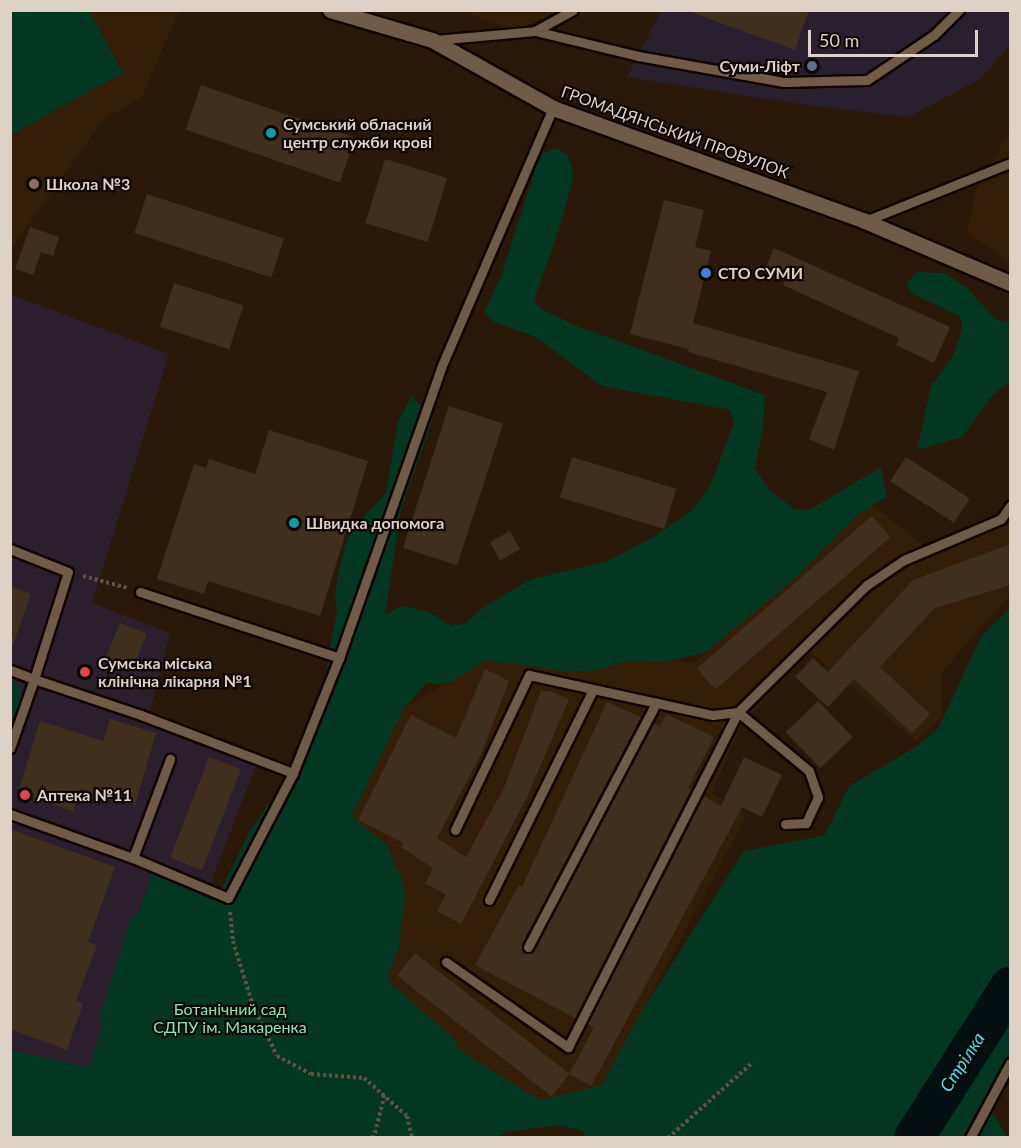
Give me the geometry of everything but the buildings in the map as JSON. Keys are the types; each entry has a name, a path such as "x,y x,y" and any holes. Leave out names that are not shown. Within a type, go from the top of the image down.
{"street":[{"name":"ГРОМАДЯНСЬКИЙ ПРОВУЛОК","path":"330,10 432,40 553,108 865,221 1011,283"}],"lane":[{"path":"535,31 573,10"},
{"path":"432,40 535,31 638,56 784,82 867,80 933,35 959,10"},
{"path":"10,814 133,858 228,898 293,773 339,658 443,363 553,108"},
{"path":"865,221 1011,163"},
{"path":"446,962 568,1047 738,712 867,585 904,560 1001,519 1011,506"},
{"path":"10,549 68,572 10,748"},
{"path":"140,592 339,658"},
{"path":"10,670 141,715 293,773"},
{"path":"455,830 530,675 713,715 738,712 809,771 818,798 806,823 785,824"},
{"path":"489,900 592,690"},
{"path":"528,947 656,704"},
{"path":"133,858 170,759"},
{"path":"970,1137 1011,1063"}],"path":[{"path":"68,572 140,592"},
{"path":"228,898 233,941 253,1006 277,1056 311,1074 364,1078 407,1116 412,1137"},
{"path":"668,1137 753,1062"},
{"path":"372,1137 384,1096"}],"shaded area":[{"name":"Школа №3","path":"11,11 179,11 142,97 103,120 11,249"},
{"path":"462,11 558,11 517,31"},
{"name":"Суми-Ліфт","path":"661,11 1010,11 1010,45 980,79 909,117 806,105 627,77"},
{"path":"1010,131 1010,263 967,232 976,188"},
{"name":"Сумська міська клінічна лікарня №1","path":"10,294 169,354 92,603 170,633 150,711 258,761 205,897 152,872 89,1067 11,1050"},
{"path":"869,502 929,550 988,527 1010,504 1010,595 941,673 942,717 916,741 809,651 741,726 712,793 747,814 602,1087 541,1101 451,1048 383,988 347,813 403,709 483,660 569,647 694,663"}],"green space":[{"path":"11,10 89,11 123,73 11,135"},
{"name":"Ботанічний сад СДПУ ім. Макаренка","path":"556,148 567,154 572,165 573,179 559,229 534,301 543,310 580,327 765,395 763,428 755,468 770,491 793,508 806,511 881,467 887,497 857,515 790,583 704,653 666,661 624,662 598,670 571,672 486,660 453,681 440,684 426,683 403,710 352,816 387,845 403,882 405,894 399,948 389,973 390,983 456,1040 456,1046 464,1053 540,1100 602,1085 640,1014 744,851 825,835 849,786 916,747 938,729 981,637 1010,608 1010,1055 992,1096 991,1110 1007,1137 585,1138 584,1132 560,1125 507,1132 494,1138 11,1138 11,1050 89,1067 102,1027 100,1015 131,918 140,911 152,872 205,897 217,898 250,831 274,796 301,773 306,762 322,695 337,610 335,596 339,569 352,529 386,493 398,421 412,396 433,419 401,510 385,615 403,606 429,612 452,626 466,623 485,606 532,579 607,561 650,539 691,511 709,488 734,423 730,410 602,386 534,336 493,322 484,312 501,276 537,164 544,153"},
{"path":"917,272 945,273 968,289 995,319 1010,323 1010,383 995,392 962,437 917,450 931,387 953,355 962,330 961,317 911,293 907,282"},
{"path":"11,681 20,686 23,704 11,740"}],"waterway":[{"name":"Стрілка","path":"914,1138 1010,987"}],"place":[{"name":"Суми-Ліфт","path":"812,66"},
{"name":"Сумський обласний центр служби крові","path":"271,133"},
{"name":"Школа №3","path":"34,184"},
{"name":"СТО СУМИ","path":"706,273"},
{"name":"Швидка допомога","path":"294,523"},
{"name":"Сумська міська клінічна лікарня №1","path":"85,672"},
{"name":"Аптека №11","path":"25,795"}]}
